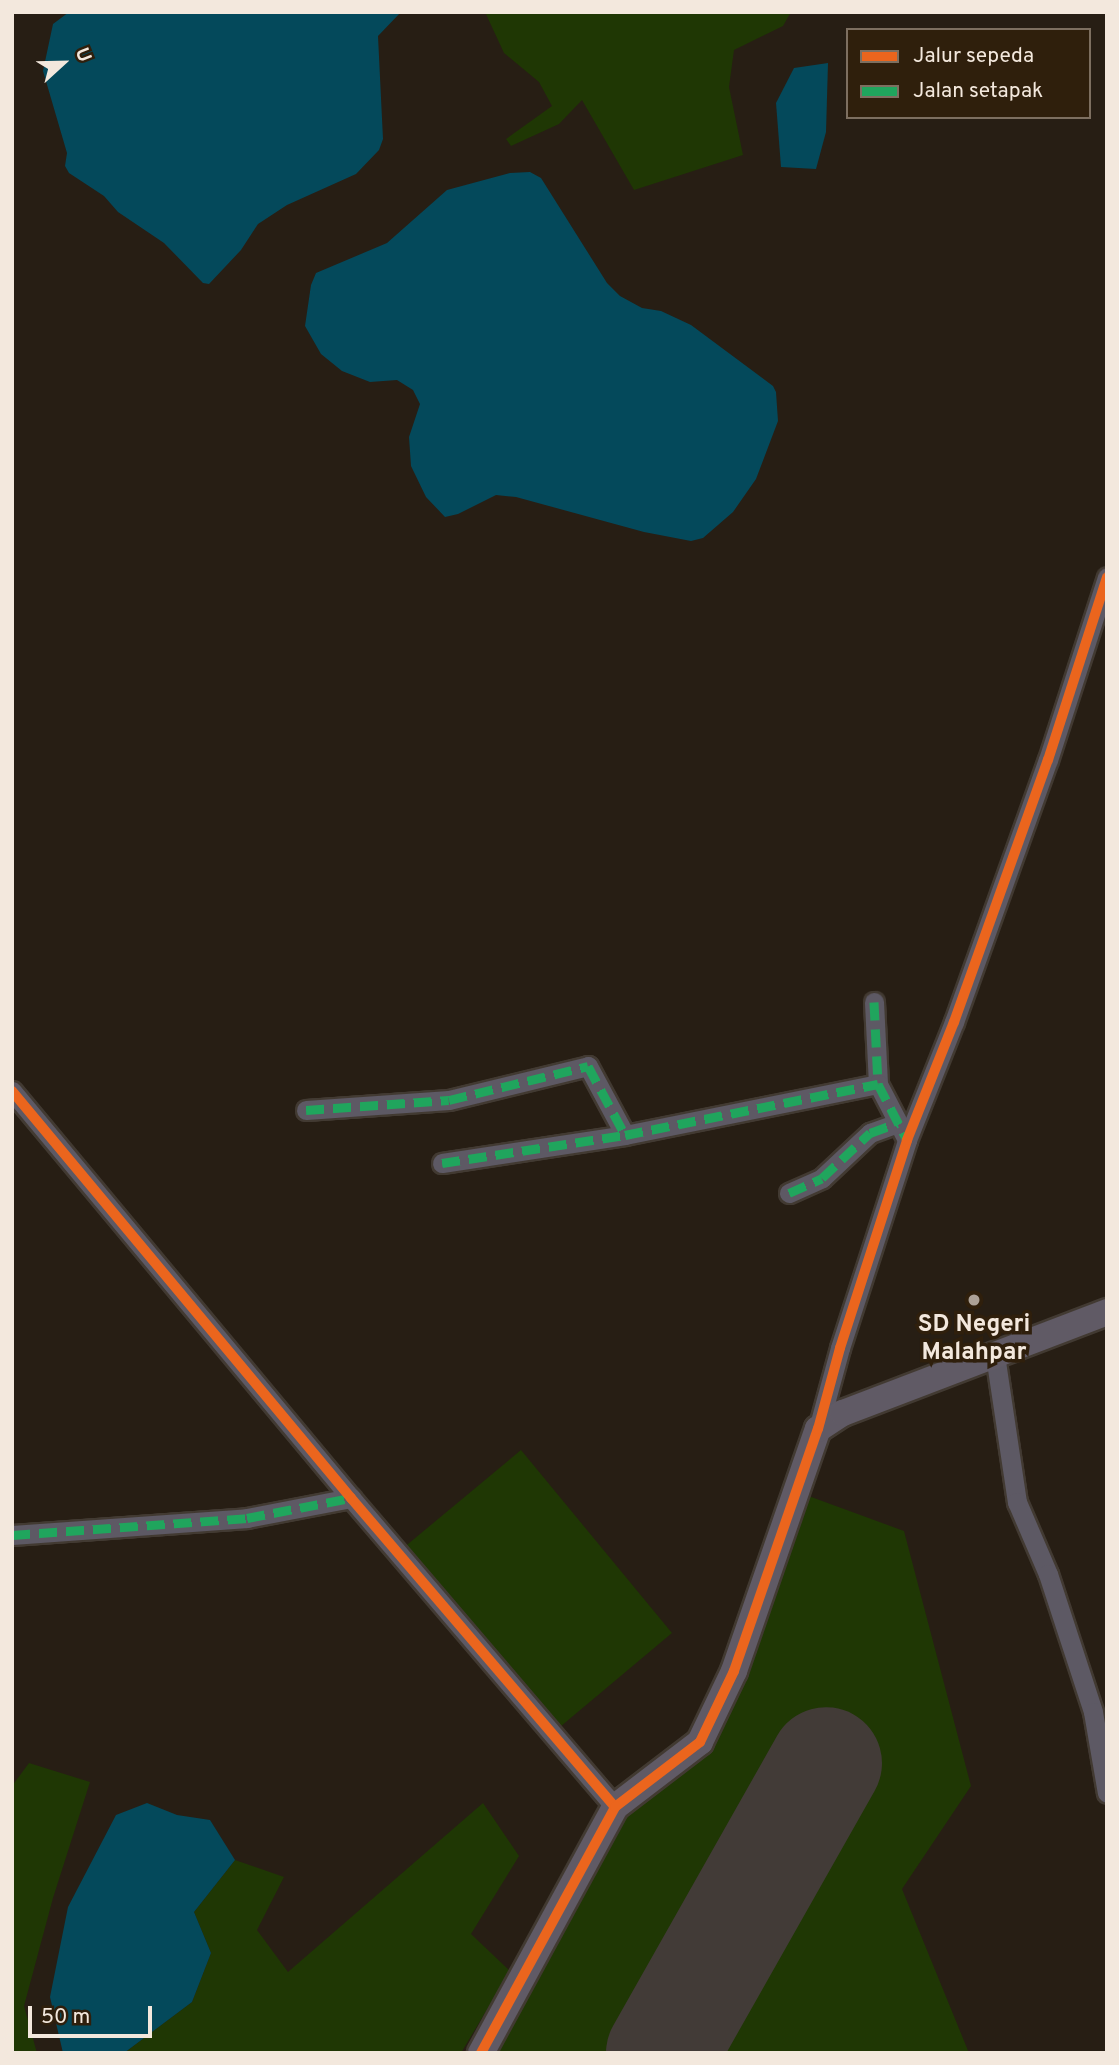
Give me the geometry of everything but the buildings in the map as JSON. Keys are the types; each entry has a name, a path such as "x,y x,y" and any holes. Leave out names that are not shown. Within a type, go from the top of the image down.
{"street":[{"path":"481,2053 615,1807 700,1742 734,1671 818,1429 902,1132 954,1022 1052,750 1107,577"},
{"path":"874,1002 878,1084 902,1132"},
{"path":"306,1110 449,1100 588,1066 625,1135"},
{"path":"442,1163 625,1135 878,1084"},
{"path":"12,1091 351,1498 615,1807"},
{"path":"789,1193 822,1178 870,1133 902,1132"},
{"path":"818,1429 843,1413 1107,1312"},
{"path":"995,1355 1017,1502 1048,1574 1093,1712 1107,1793"},
{"path":"12,1535 247,1518 351,1498"}],"green space":[{"path":"485,12 791,12 783,26 734,50 729,87 743,155 634,190 582,100 559,124 511,146 506,139 552,106 539,82 504,53"},
{"path":"521,1450 672,1633 554,1732 402,1549"},
{"path":"795,1491 904,1531 971,1786 902,1889 969,2053 683,2053 791,1862 818,1861 862,1784 786,1740 742,1817 754,1841 635,2053 495,2053 531,1991 609,1811 711,1726"},
{"path":"29,1763 90,1782 53,1898 24,2006 37,2053 12,2053 12,1786"},
{"path":"483,1803 519,1856 471,1934 510,1971 461,2053 124,2053 192,2002 211,1953 194,1912 235,1860 284,1877 257,1930 288,1972"}],"water":[{"path":"69,12 401,12 378,36 383,139 379,150 356,174 287,205 258,224 241,250 209,284 203,283 164,243 118,212 104,196 69,173 65,166 67,153 43,71 53,24"},
{"path":"828,63 826,132 816,169 781,167 776,103 794,68"},
{"path":"530,172 541,178 607,283 620,296 642,308 661,311 691,325 773,386 776,392 778,421 756,479 733,512 703,538 691,541 644,532 516,497 496,495 458,514 445,517 426,497 411,466 409,437 420,404 413,390 397,380 370,382 342,371 321,354 305,326 311,285 316,273 387,243 447,190 510,173"},
{"path":"147,1803 177,1815 210,1820 235,1860 194,1912 211,1953 192,2002 124,2053 63,2053 50,1997 68,1907 116,1815"}],"runway":[{"path":"662,2053 826,1763"}],"marked path":[{"path":"874,1002 878,1084"},
{"path":"306,1110 449,1100 588,1066 625,1135"},
{"path":"442,1163 625,1135 878,1084 907,1140"},
{"path":"789,1193 822,1178 870,1133 897,1123"},
{"path":"12,1535 247,1518 351,1498"}],"cycle path":[{"path":"481,2053 615,1807 700,1742 734,1671 818,1429 840,1348 907,1140 954,1022 1048,760 1107,577"},
{"path":"12,1091 351,1498 615,1807"}],"place":[{"name":"SD Negeri Malahpar","path":"974,1300"}]}
